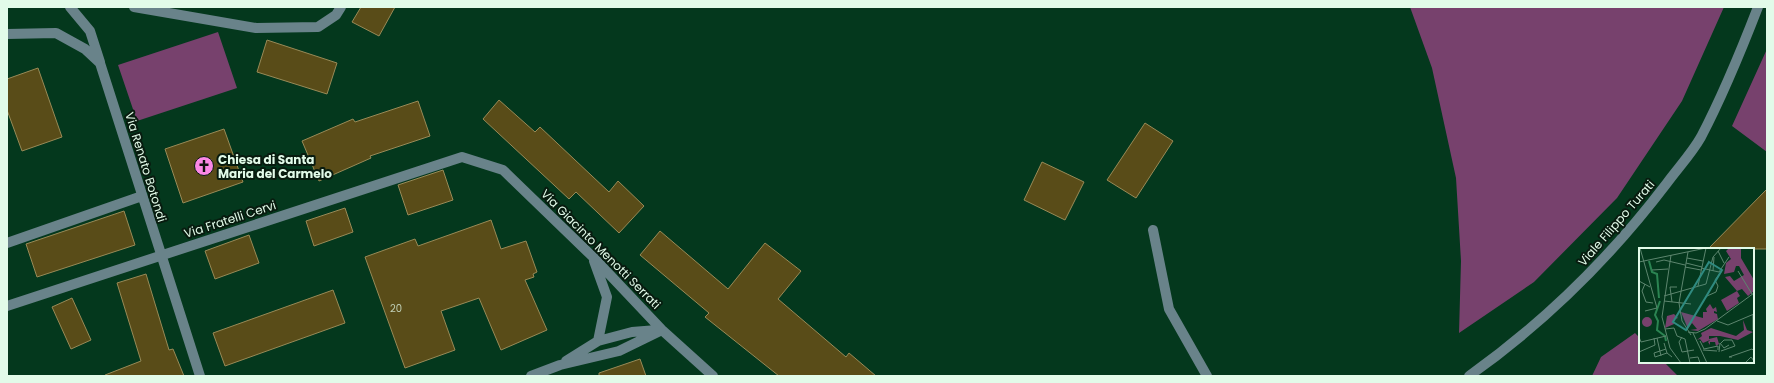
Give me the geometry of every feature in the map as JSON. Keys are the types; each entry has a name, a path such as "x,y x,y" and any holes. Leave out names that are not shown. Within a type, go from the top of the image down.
{"street":[{"name":"Via Renato Botondi","path":"70,7 90,31 200,376"},
{"path":"134,7 256,28 318,26 336,16 340,7"},
{"name":"Viale Filippo Turati","path":"1468,376 1505,350 1575,290 1642,216 1700,139 1732,73 1758,7"},
{"path":"7,34 56,33 84,49 100,63"},
{"name":"Via Fratelli Cervi","path":"7,306 462,157"},
{"name":"Via Giacinto Menotti Serrati","path":"462,157 502,170 593,257 662,330 713,376"},
{"path":"7,243 142,196"},
{"path":"1153,230 1168,309 1207,376"},
{"path":"593,257 607,296 598,341"},
{"path":"560,365 598,341 632,332 662,330"},
{"path":"531,376 560,365 618,351 662,330"}],"shaded area":[{"path":"1410,7 1724,7 1682,101 1617,198 1534,282 1459,333 1461,261 1456,178 1432,68"},
{"path":"218,32 237,88 137,121 118,65"},
{"path":"1767,49 1767,152 1732,126"},
{"path":"1635,333 1639,337 1639,363 1665,363 1678,376 1592,376 1601,357"}],"building":[{"path":"361,7 395,7 379,36 352,22"},
{"path":"267,40 337,63 327,94 257,72"},
{"path":"38,68 62,137 22,151 7,110 7,79"},
{"path":"499,100 535,132 540,127 609,192 618,181 644,206 619,233 576,192 569,199 483,119"},
{"path":"418,101 430,136 370,156 371,158 319,181 302,141 353,119 355,122"},
{"path":"1145,123 1173,141 1136,198 1107,180"},
{"name":"Chiesa di Santa Maria del Carmelo","path":"224,129 243,182 183,203 165,149"},
{"path":"1042,162 1084,182 1065,220 1024,200"},
{"path":"443,170 453,200 408,215 398,185"},
{"path":"1767,189 1767,249 1709,248"},
{"path":"345,208 353,232 314,246 306,221"},
{"path":"124,211 135,245 37,277 26,244"},
{"path":"491,220 501,249 526,241 537,272 533,274 534,277 525,280 547,330 501,350 479,298 441,311 455,350 405,368 365,257 415,239 418,246"},
{"path":"660,231 728,289 765,243 801,271 778,299 846,357 849,353 876,376 779,376 705,317 709,313 640,255"},
{"path":"249,235 259,263 215,279 205,251"},
{"path":"146,274 169,350 173,349 184,376 105,376 141,361 117,283"},
{"path":"333,290 345,323 225,366 213,333"},
{"path":"72,298 91,340 71,349 52,307"},
{"path":"640,359 646,376 599,376 599,373"}],"place":[{"name":"Chiesa di Santa Maria del Carmelo","path":"204,166"}]}
